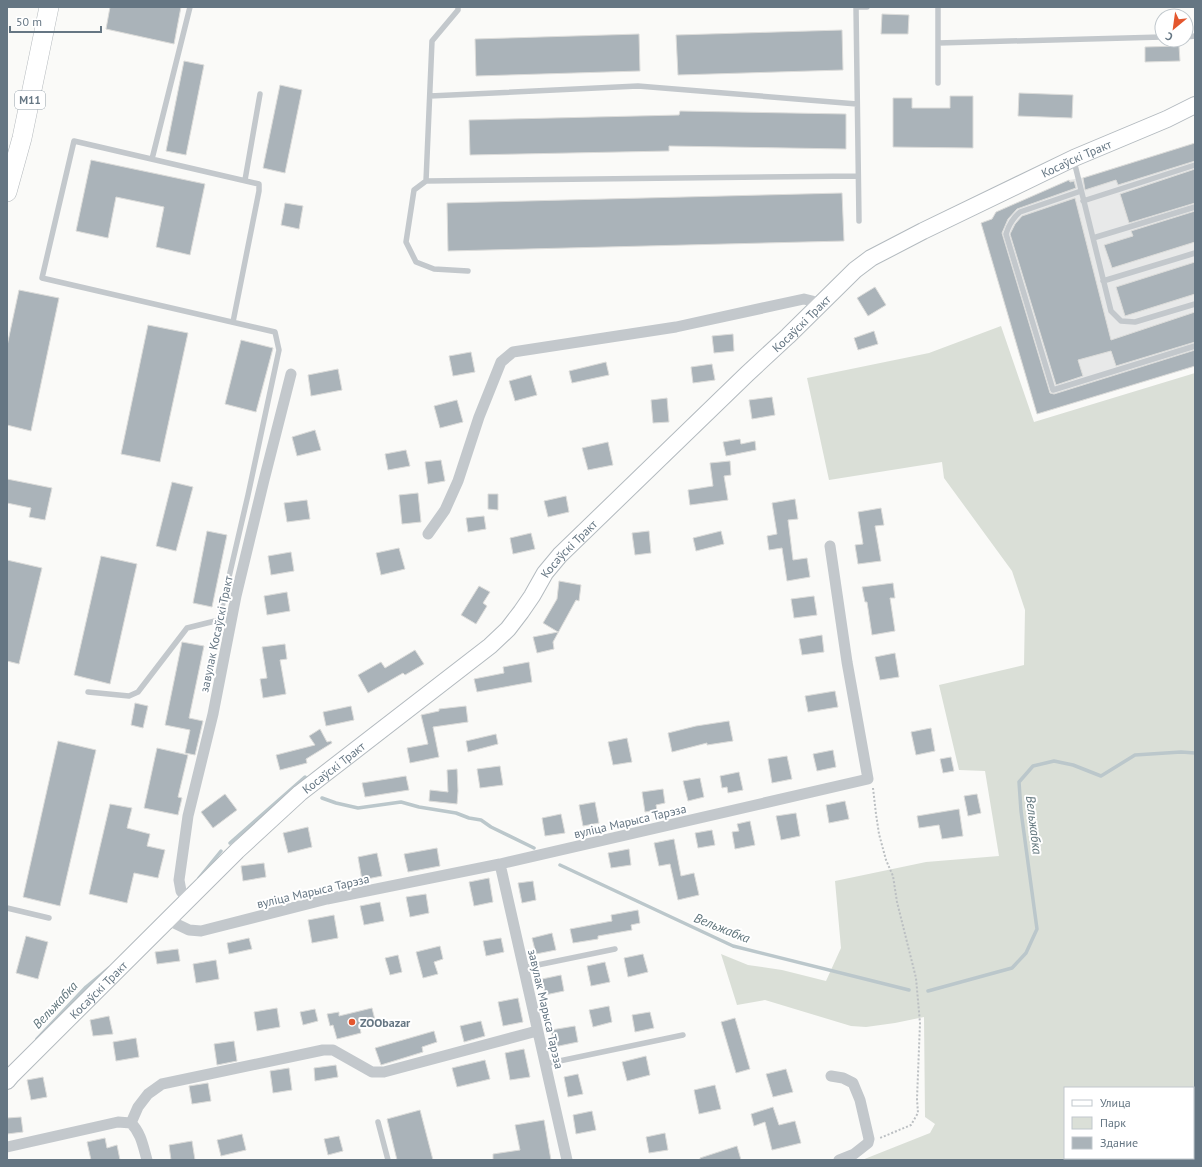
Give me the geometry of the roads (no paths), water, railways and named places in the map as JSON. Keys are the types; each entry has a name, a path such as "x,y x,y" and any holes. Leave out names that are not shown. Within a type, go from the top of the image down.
{"highway":[{"name":"М11","path":"7,192 22,138 49,7"}],"main road":[{"name":"Косаўскі Тракт","path":"7,1081 237,851 300,793 490,646 508,629 532,596 545,573 560,555 855,270 871,258 923,231 1074,158 1167,119 1195,105"}],"street":[{"path":"428,534 445,510 458,481 479,417 501,362 513,352 676,327 804,299 812,301 819,306"},
{"name":"завулак Косаўскі Тракт","path":"188,900 181,891 179,880 188,816 213,714 236,596 291,374"},
{"name":"вуліца Марыса Тарэза","path":"168,920 189,930 201,931 327,900 500,864 868,779 847,662 830,546"},
{"name":"завулак Марыса Тарэза","path":"500,864 544,1064 567,1160"},
{"path":"131,1123 138,1107 148,1094 162,1084 323,1050 333,1050 372,1072 384,1072 537,1032"},
{"path":"831,1076 843,1078 854,1083 869,1139 868,1143 854,1154 838,1160"},
{"path":"7,1147 118,1122 131,1123 136,1127 141,1138 147,1160"}],"lane":[{"path":"152,158 190,7"},
{"path":"426,181 432,41 458,10 458,7"},
{"path":"858,220 856,7 867,7"},
{"path":"938,7 938,83"},
{"path":"938,43 1154,37"},
{"path":"430,96 638,86 857,104"},
{"path":"245,180 260,94"},
{"path":"88,692 129,696 138,692 187,628 219,620 279,350 275,332 42,278 74,141 259,184 259,191 233,322"},
{"path":"1074,158 1083,201 1111,311 1121,322 1136,322 1195,304"},
{"path":"1083,201 1195,165"},
{"path":"468,271 434,269 416,262 406,242 414,190 426,181 858,176"},
{"path":"1081,191 1020,212 1014,217 1006,234 1053,390 1195,346"},
{"path":"1093,238 1195,207"},
{"path":"1103,281 1195,253"},
{"path":"7,908 49,918"},
{"path":"523,968 615,949"},
{"path":"544,1064 682,1036"},
{"path":"378,1122 388,1160"}],"waterway":[{"name":"Вельжабка","path":"928,991 1012,968 1026,953 1037,929 1021,811 1019,782 1033,766 1054,761 1073,765 1101,776 1135,755 1181,752 1195,753"},
{"name":"Вельжабка","path":"230,843 305,777"},
{"name":"Вельжабка","path":"322,798 358,808 401,802 419,807 456,813 469,818 481,820 491,827 534,848"},
{"name":"Вельжабка","path":"199,878 221,851"},
{"name":"Вельжабка","path":"560,865 733,946 909,990"},
{"name":"Вельжабка","path":"37,1039 86,987 109,968"}],"place":[{"name":"ZOObazar","path":"352,1022"}]}
